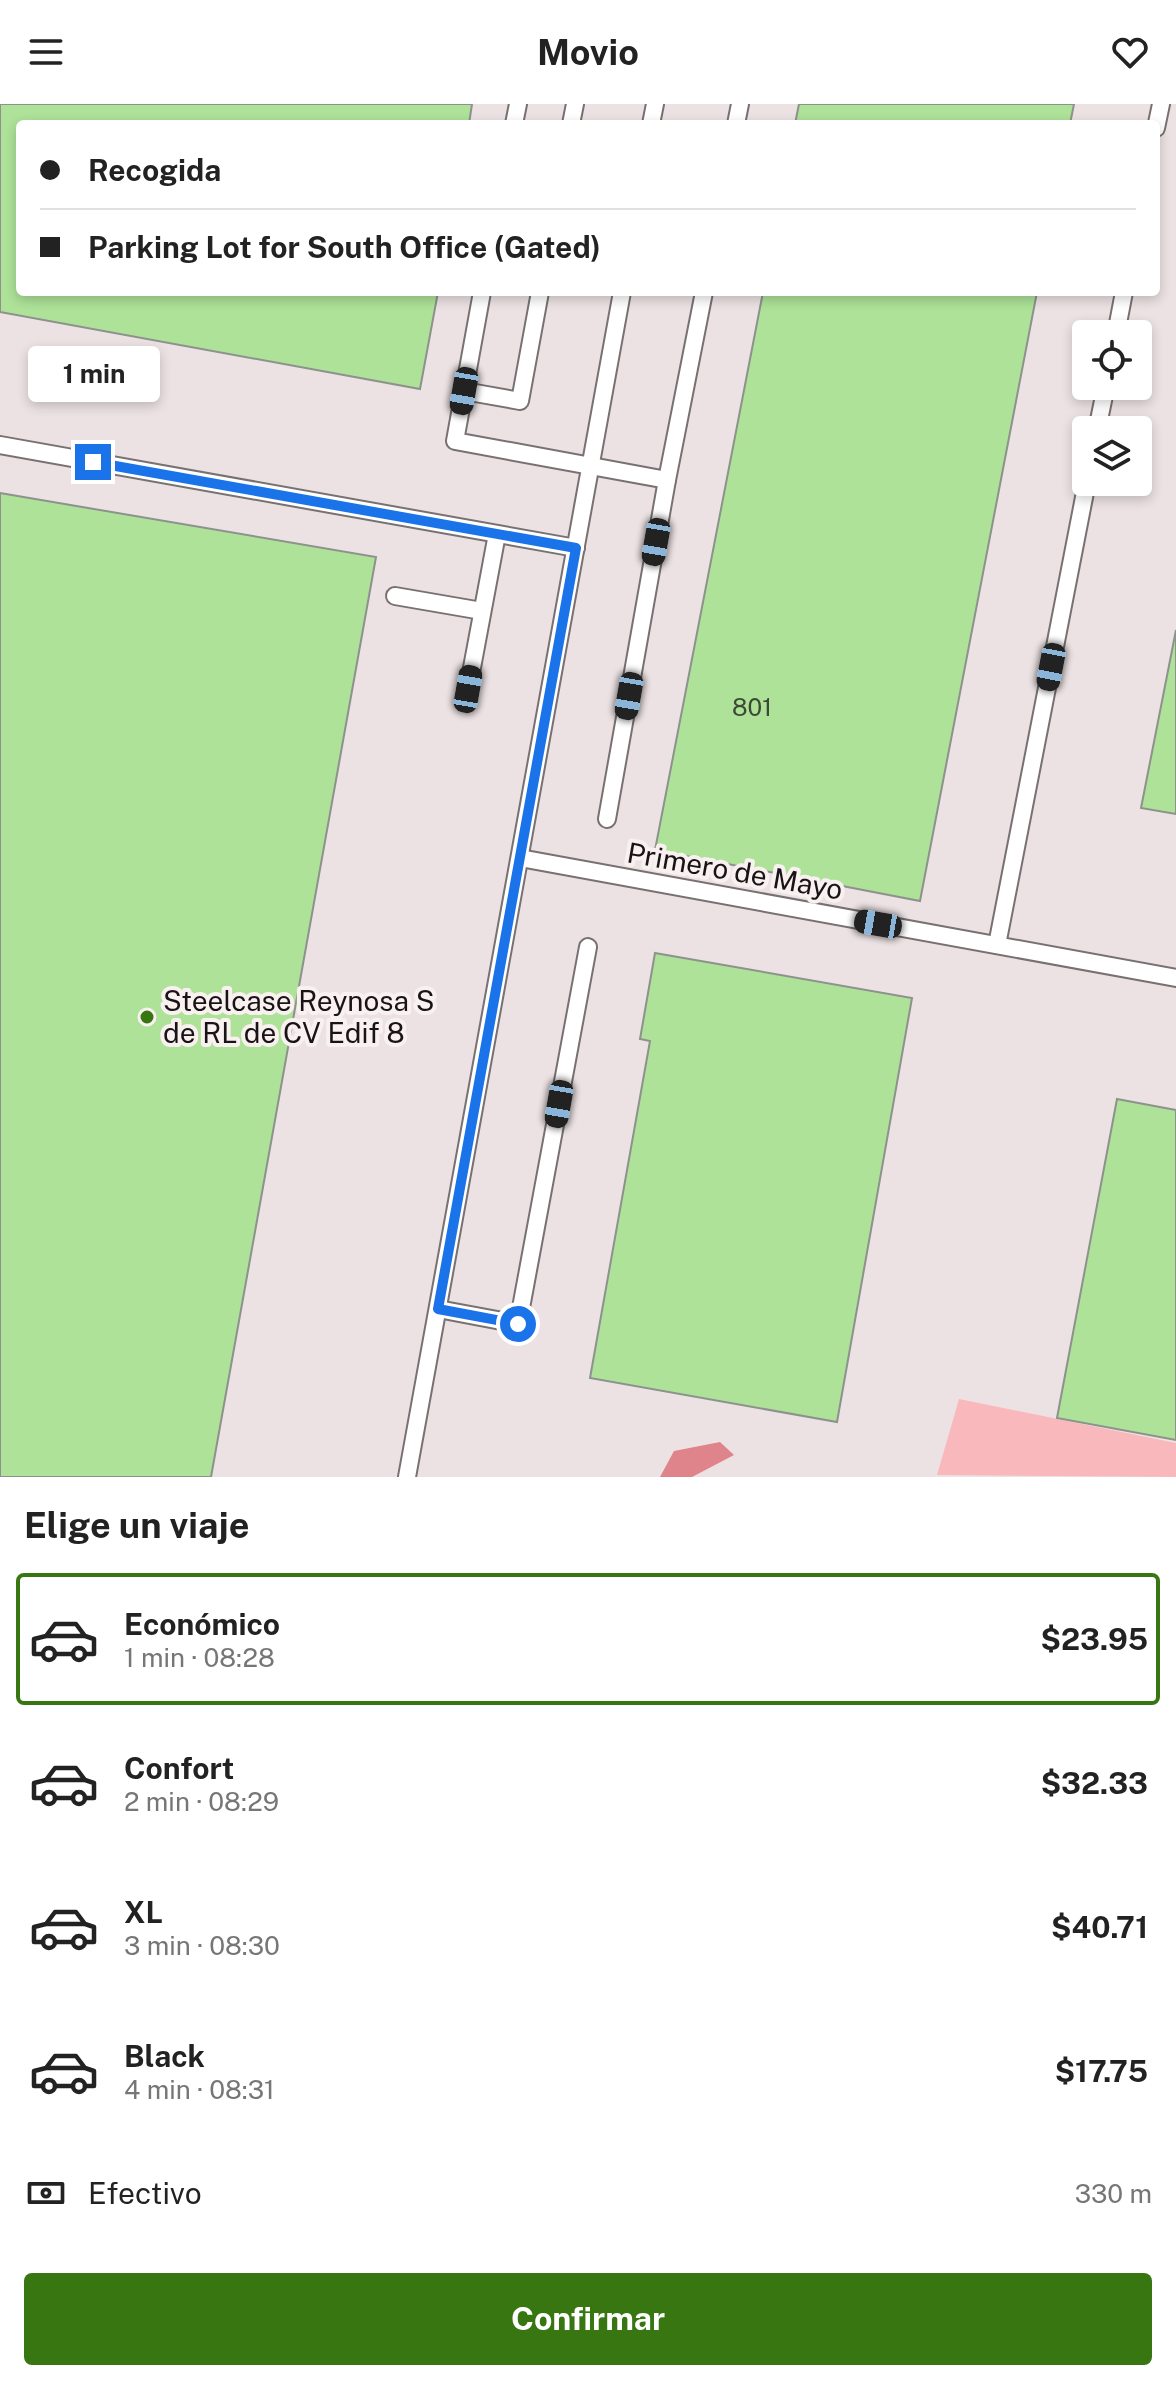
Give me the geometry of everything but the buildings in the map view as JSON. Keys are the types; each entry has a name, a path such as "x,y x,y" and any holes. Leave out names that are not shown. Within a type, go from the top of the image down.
{"lane":[{"path":"481,296 455,441 667,480"},
{"path":"464,391 520,401 539,296"},
{"path":"407,1477 621,296"},
{"path":"607,819 703,296"},
{"path":"1119,320 1123,296"},
{"path":"0,445 576,548"},
{"path":"997,945 1084,496"},
{"path":"468,689 497,534"},
{"path":"395,596 482,611"},
{"name":"Primero de Mayo","path":"520,858 1176,978"},
{"path":"438,1309 518,1324 588,947"}],"shaded area":[{"path":"959,1399 1176,1443 1176,1477 937,1475"},
{"path":"720,1442 734,1455 692,1477 660,1477 674,1451"}],"place":[{"name":"Steelcase Reynosa S de RL de CV Edif 8","path":"147,1017"}],"route":[{"path":"93,462 576,548 438,1309 518,1324"}]}
